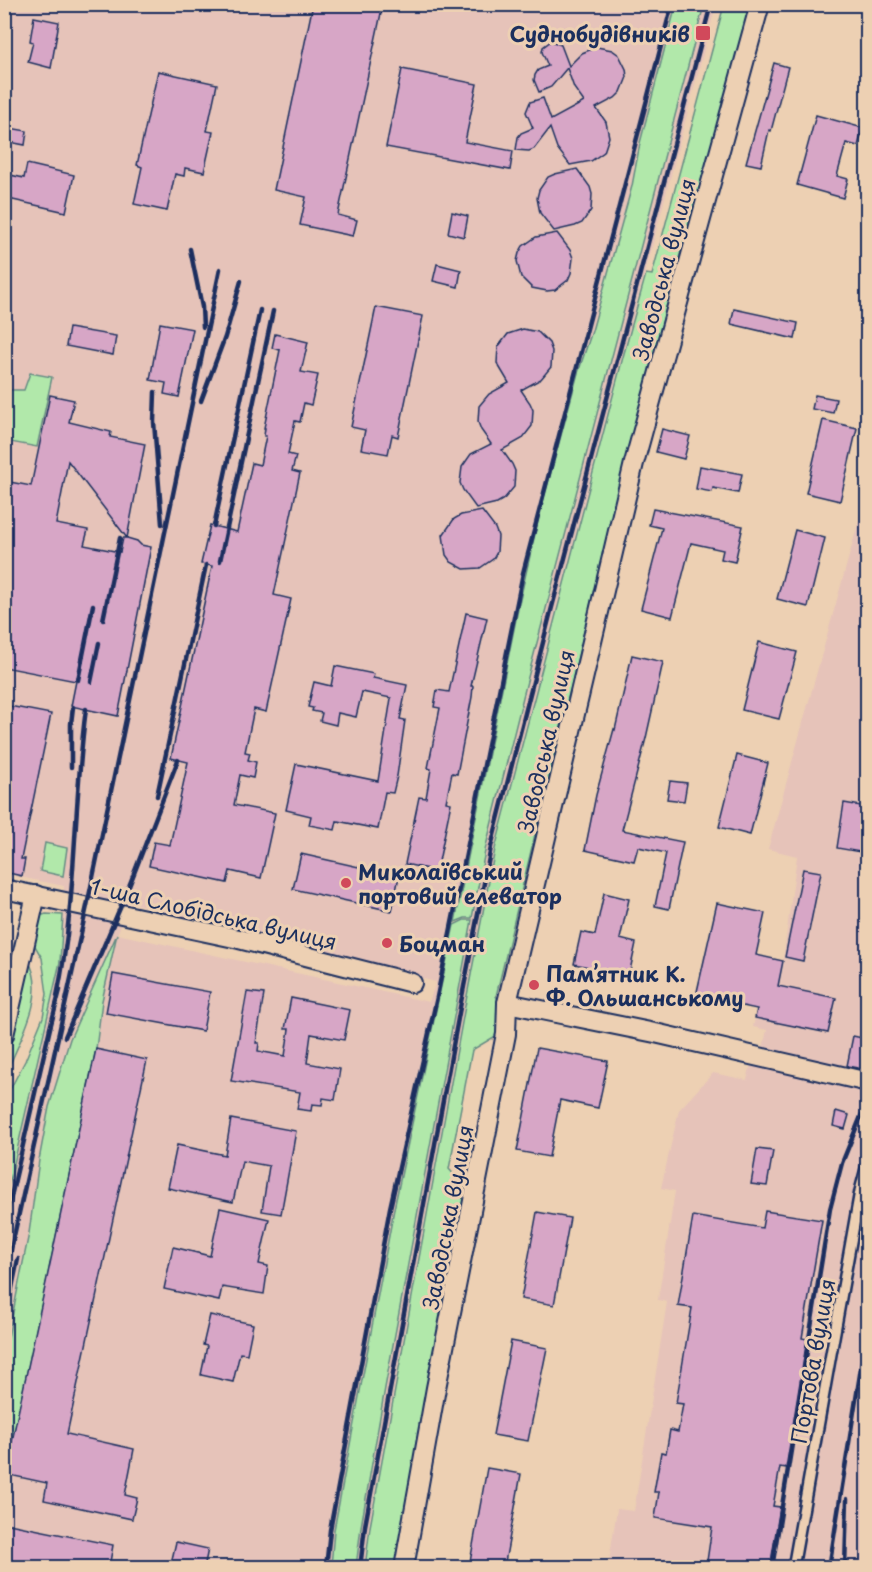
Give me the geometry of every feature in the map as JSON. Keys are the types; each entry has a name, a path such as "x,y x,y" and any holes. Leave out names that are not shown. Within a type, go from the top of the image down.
{"street":[{"name":"Заводська вулиця","path":"404,1568 436,1388 506,1034 507,1003 634,463 760,4"},
{"name":"1-ша Слобідська вулиця","path":"4,889 239,939 412,983"},
{"path":"4,1035 36,895"},
{"path":"507,1003 655,1033 867,1082"}],"lane":[{"name":"Портова вулиця","path":"794,1568 867,1161"}],"shaded area":[{"path":"5,5 676,5 640,143 632,186 539,516 519,604 394,1209 334,1530 331,1567 5,1567 5,1476 96,1049 102,1001 116,938 70,1039 49,1107 29,1233 5,1352 5,1203 60,962 64,886 5,874","holes":["132,903 436,982 429,1002 117,934"]},
{"path":"704,5 716,5 531,713 448,1095 370,1527 365,1567 356,1568 361,1527 438,1094 486,846"},
{"path":"867,491 867,1567 608,1568 617,1509 634,1511 667,1302 658,1300 675,1191 661,1188 679,1110 713,1073 747,1080 751,1064 759,1065 767,1030 753,1027 763,981 766,981 771,958 783,960 797,856 768,849"}],"green space":[{"path":"676,5 704,5 527,681 486,846 472,918 455,922 539,516 632,186 640,143"},
{"path":"724,5 752,5 681,251 625,462 496,996 503,1007 499,1034 472,1050 449,1169 469,1191 397,1567 365,1568 370,1527 495,849 623,357 646,274 652,275"},
{"path":"30,373 52,377 37,447 5,441 5,390 24,390"},
{"path":"45,843 67,848 63,876 40,871"},
{"path":"46,914 63,915 60,962 5,1203 5,1099 25,1061 43,1017 47,994 42,958 35,946 33,934 36,917"},
{"path":"464,920 472,920 385,1388 356,1567 331,1567 334,1530 394,1209 454,925"},
{"path":"117,934 102,1001 96,1049 5,1476 5,1352 29,1233 49,1107 70,1039"},
{"path":"28,960 34,974 33,1004 24,1034 5,1076 9,1032"}],"building":[{"path":"313,4 383,4 338,215 357,220 353,236 300,225 306,197 274,190"},
{"path":"34,17 59,22 51,68 28,62 33,42 30,41"},
{"path":"551,41 561,45 569,66 582,53 597,47 612,50 619,55 626,69 627,77 621,92 615,98 596,108 606,122 609,137 604,152 591,161 570,165 557,148 550,128 534,149 516,150 521,133 533,128 526,112 530,102 543,98 551,120 584,102 574,88 567,68 551,87 539,92 534,80 535,75 538,70 548,66 542,52 543,47"},
{"path":"774,63 788,67 771,131 769,130 761,166 746,163"},
{"path":"402,69 477,84 465,142 513,151 510,170 386,147"},
{"path":"158,71 217,84 207,131 213,132 204,172 185,168 184,176 175,174 167,211 134,204 142,167 137,165"},
{"path":"816,115 863,128 858,146 846,143 837,176 848,179 843,198 797,185"},
{"path":"4,127 27,131 25,145 4,141"},
{"path":"27,164 74,175 66,212 4,198 10,175 24,178"},
{"path":"577,169 590,187 591,210 582,223 554,231 540,213 537,198 539,190 548,177"},
{"path":"452,212 468,216 464,237 448,233"},
{"path":"557,233 573,258 568,280 555,290 532,288 521,277 517,261 519,253 523,246 536,237"},
{"path":"437,264 461,270 458,287 433,281"},
{"path":"376,307 423,316 398,437 392,435 388,454 361,449 365,430 351,427"},
{"path":"734,309 798,323 795,339 731,324"},
{"path":"160,323 193,329 179,397 164,394 166,383 150,380"},
{"path":"69,328 116,336 113,355 66,346"},
{"path":"523,329 538,332 549,343 552,351 551,367 541,379 521,390 533,410 532,426 522,439 502,450 515,471 514,487 504,499 497,503 476,508 460,483 462,467 471,454 491,444 478,422 479,406 489,394 509,383 497,363 498,347 508,334"},
{"path":"275,334 308,342 301,372 318,375 311,405 304,403 300,422 295,421 288,454 296,456 292,471 300,473 274,595 291,599 266,712 254,709 245,752 250,753 248,760 256,762 253,778 240,775 234,805 275,813 261,878 230,871 227,883 149,866 154,842 170,845 188,762 171,758 212,566 201,564 210,525 237,532 252,463 260,465 266,436 264,436 264,428 280,350 272,348"},
{"path":"50,395 74,400 69,422 111,432 110,437 145,444 127,538 151,547 118,716 71,706 76,681 4,667 4,481 31,486","holes":["68,461 127,538 123,538 120,552 84,545 88,530 56,524"]},
{"path":"815,395 836,399 833,413 812,409"},
{"path":"823,420 857,428 840,501 806,493"},
{"path":"662,429 690,436 684,459 656,452"},
{"path":"700,466 742,474 738,493 713,488 712,492 696,489"},
{"path":"653,509 743,526 735,562 721,559 723,550 691,543 672,617 641,609 662,528 649,525"},
{"path":"482,511 498,536 497,552 493,559 480,568 464,569 451,562 446,555 443,535 454,519 461,515"},
{"path":"795,530 825,538 808,607 777,599"},
{"path":"466,613 487,618 471,686 473,686 472,697 457,774 452,773 446,802 451,803 437,871 405,864 419,797 426,798 431,769 428,768 440,708 434,707 437,690 449,692"},
{"path":"759,642 797,652 779,719 742,710"},
{"path":"632,655 663,662 622,830 683,842 669,909 655,906 666,853 638,847 634,861 585,850 596,795 615,730"},
{"path":"335,666 374,674 373,678 407,685 400,719 405,720 397,776 393,793 385,792 378,829 337,821 335,830 309,825 311,816 286,810 296,764 378,781 391,698 362,692 356,717 338,713 336,725 320,721 322,713 312,711 313,708 308,707 314,682 331,686"},
{"path":"4,705 51,714 21,859 25,859 22,876 4,872 4,858 9,834 4,833"},
{"path":"737,755 768,763 750,835 719,827"},
{"path":"670,781 687,783 684,801 667,799"},
{"path":"844,803 867,807 860,852 837,848"},
{"name":"Миколаївський портовий елеватор","path":"301,854 399,876 392,911 293,889"},
{"path":"803,869 821,872 803,961 785,957"},
{"path":"604,893 629,899 620,939 636,943 629,975 574,964 581,932 595,935"},
{"path":"717,903 765,913 756,955 783,961 778,986 836,998 828,1033 755,1018 757,1009 696,996"},
{"path":"113,974 210,992 203,1031 106,1013"},
{"path":"247,992 264,994 256,1043 259,1043 258,1051 285,1056 289,1029 285,1029 291,998 350,1010 344,1040 311,1034 307,1063 340,1069 335,1100 323,1098 322,1105 312,1104 311,1111 297,1109 300,1092 231,1081"},
{"path":"853,1036 867,1039 867,1067 863,1066 863,1069 847,1066"},
{"path":"537,1048 608,1061 598,1108 560,1100 549,1157 517,1151"},
{"path":"96,1049 147,1060 67,1434 134,1449 125,1495 137,1498 132,1519 44,1500 47,1483 5,1474"},
{"path":"836,1111 849,1115 845,1129 833,1126"},
{"path":"231,1119 296,1131 281,1214 262,1211 269,1166 242,1161 233,1202 168,1188 177,1145 225,1155"},
{"path":"757,1149 773,1151 767,1186 751,1184"},
{"path":"220,1208 269,1219 259,1264 268,1266 264,1294 222,1287 219,1301 164,1289 173,1247 210,1256"},
{"path":"765,1211 822,1220 802,1338 807,1339 786,1468 780,1467 773,1506 780,1507 770,1568 706,1568 712,1527 655,1518 659,1492 654,1492 661,1452 666,1453 670,1430 678,1432 683,1404 676,1403 692,1308 678,1306 693,1216 762,1228"},
{"path":"537,1212 570,1218 554,1305 521,1299"},
{"path":"210,1315 253,1324 247,1354 240,1353 233,1382 201,1375 207,1346 203,1345"},
{"path":"511,1341 547,1348 528,1441 493,1435"},
{"path":"487,1468 521,1474 504,1568 470,1562"},
{"path":"4,1523 113,1545 109,1568 4,1568"},
{"path":"176,1542 208,1549 204,1568 170,1568"}],"railway":[{"path":"326,1568 330,1530 390,1208 437,997 523,573 672,4"},
{"path":"360,1568 365,1526 491,847 711,4"},
{"path":"190,249 202,307 203,327"},
{"path":"4,1281 87,906 220,269"},
{"path":"201,401 225,337 241,281"},
{"path":"214,526 260,310"},
{"path":"220,561 273,311"},
{"path":"155,392 154,422 162,524"},
{"path":"103,620 120,538"},
{"path":"157,796 206,565"},
{"path":"78,680 93,605"},
{"path":"91,682 99,643"},
{"path":"71,767 73,707"},
{"path":"57,996 72,889 86,709"},
{"path":"65,1037 126,894 178,760"},
{"path":"4,1227 60,990"},
{"path":"772,1568 830,1209 842,1163 868,1099"},
{"path":"4,1326 18,1259"},
{"path":"829,1568 868,1324"},
{"path":"845,1568 847,1499"}],"place":[{"name":"Суднобудівників","path":"703,33"},
{"name":"Миколаївський портовий елеватор","path":"346,883"},
{"name":"Боцман","path":"387,943"},
{"name":"Пам’ятник К. Ф. Ольшанському","path":"534,985"}]}
